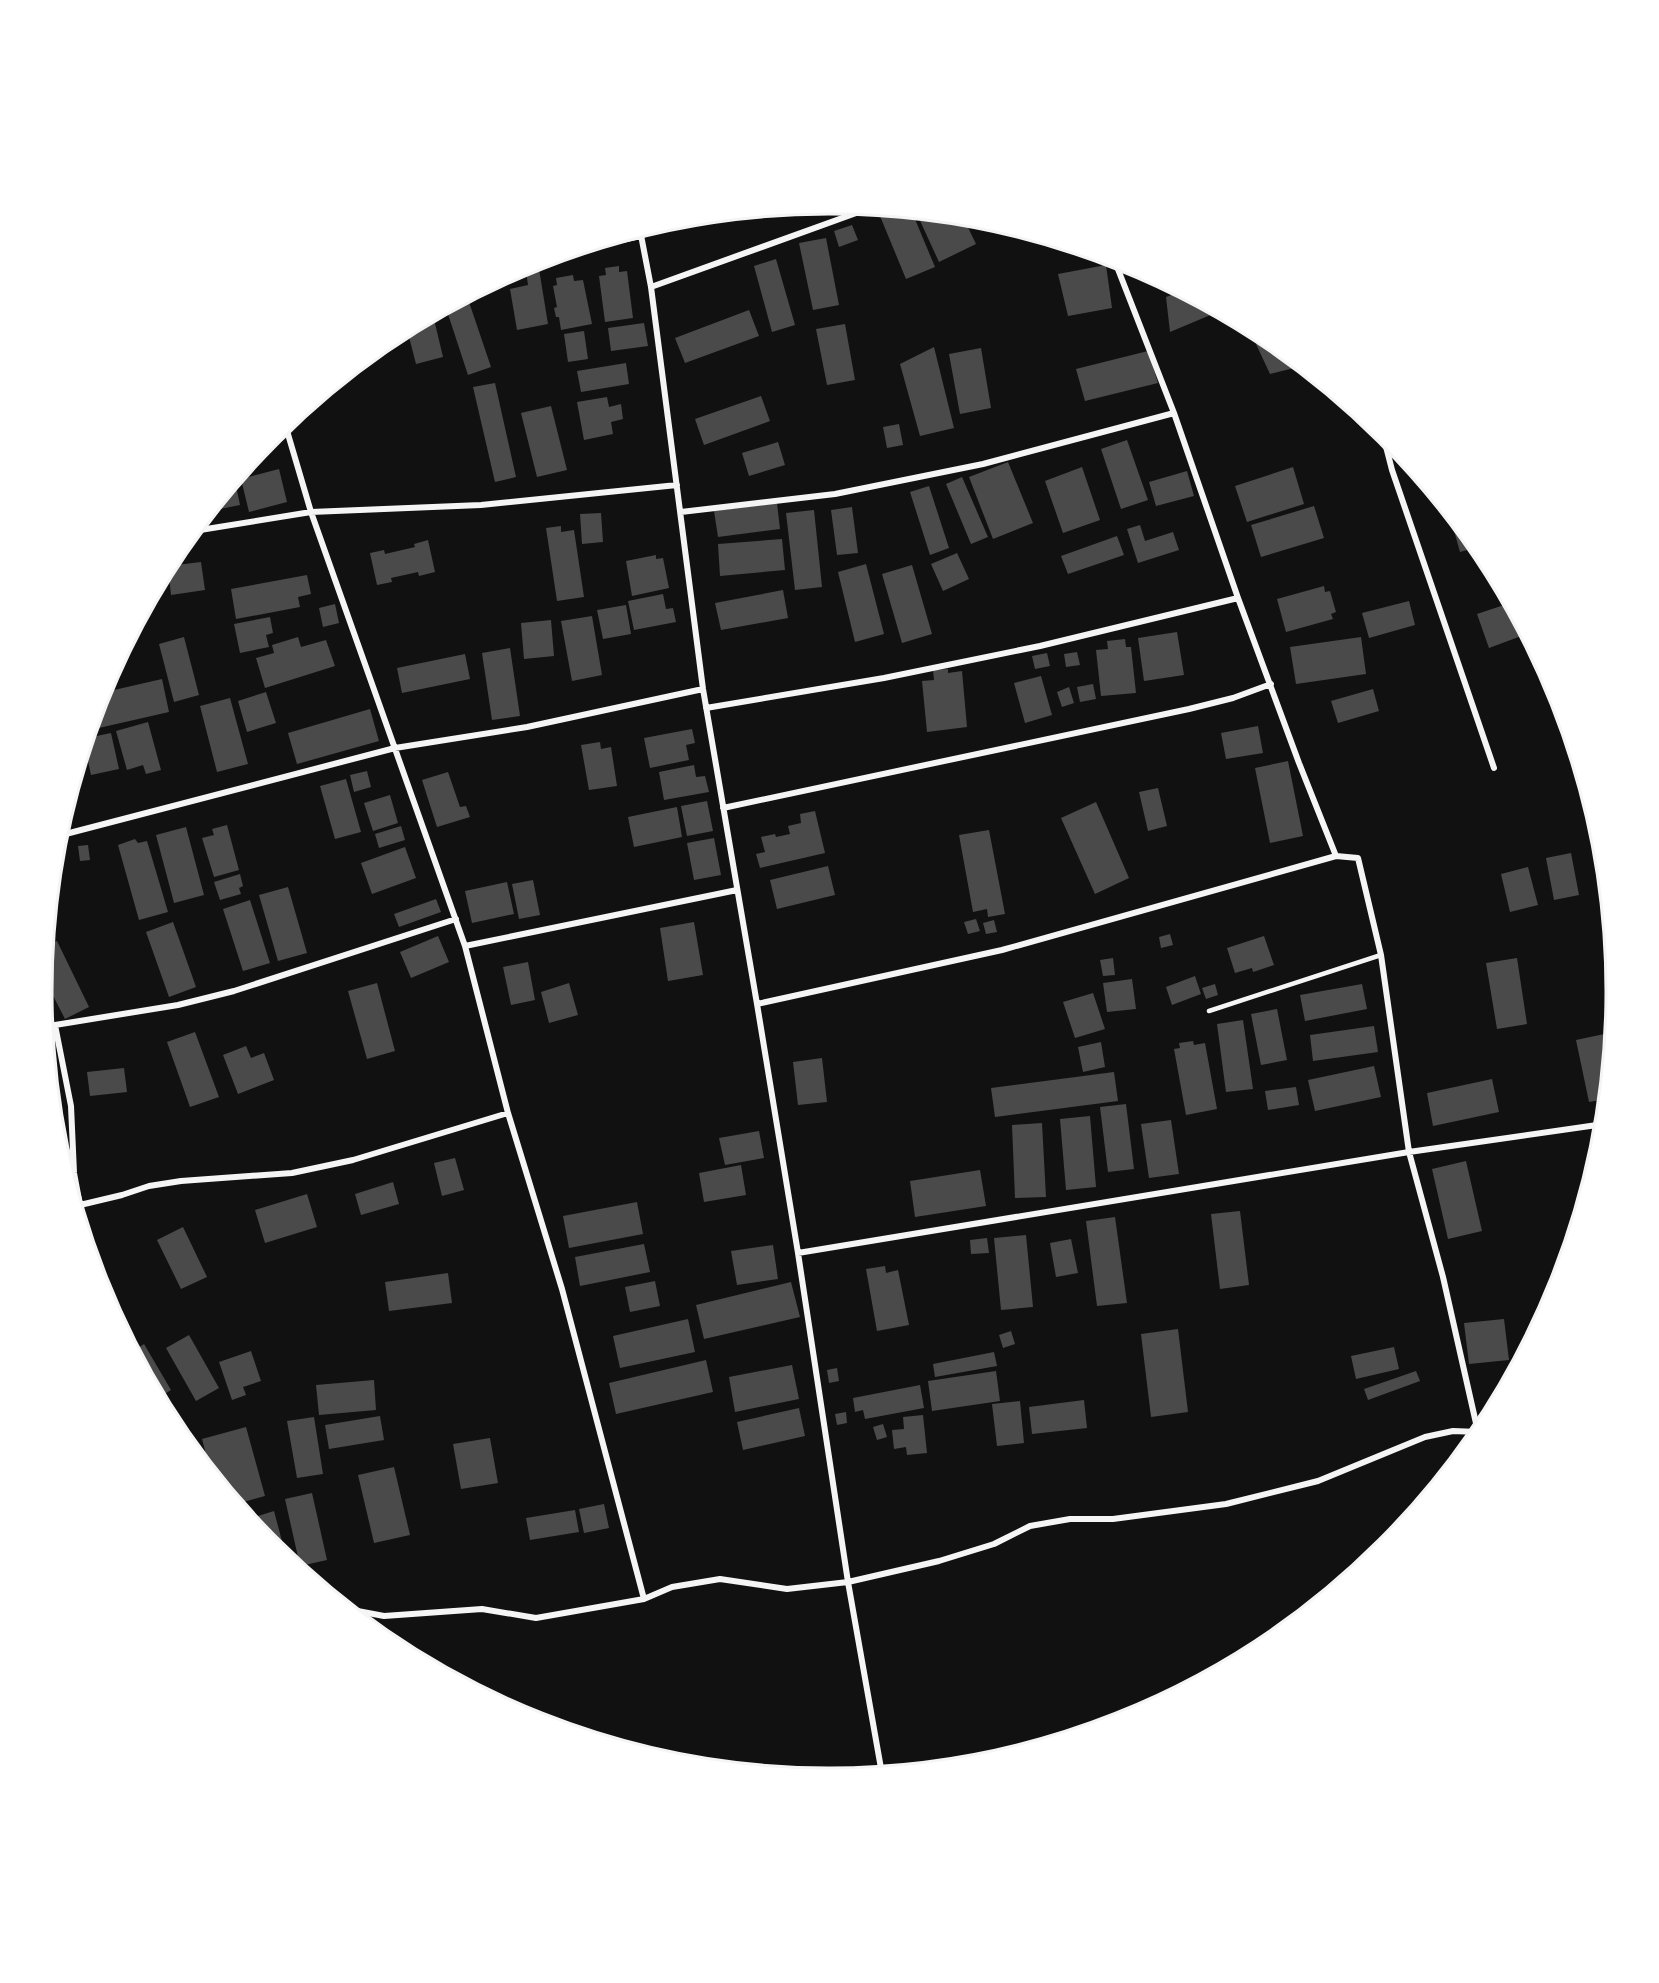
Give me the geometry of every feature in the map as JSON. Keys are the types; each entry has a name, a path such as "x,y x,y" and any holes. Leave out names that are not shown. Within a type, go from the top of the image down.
{"street":[{"path":"651,287 851,215"},
{"path":"642,238 651,287 703,689 798,1253 848,1582 881,1767"},
{"path":"1119,271 1174,412 1238,598 1336,856"},
{"path":"681,512 835,494 983,464 1174,412"},
{"path":"288,434 311,512 465,946 508,1113 562,1289 644,1599"},
{"path":"1387,450 1494,768"},
{"path":"205,529 311,512 481,505 677,485"},
{"path":"706,708 884,678 1040,646 1238,598"},
{"path":"723,808 1189,709 1233,698 1271,684"},
{"path":"69,833 395,748 527,727 703,689"},
{"path":"757,1004 1002,950 1336,856 1359,858 1381,955 1409,1152 1443,1277 1477,1421"},
{"path":"465,946 737,890"},
{"path":"74,1172 71,1106 55,1025 168,1007 234,991 456,919"},
{"path":"83,1205 149,1186 181,1181 292,1173 353,1160 508,1113"},
{"path":"798,1253 1409,1152 1595,1125"},
{"path":"361,1612 384,1616 482,1609 536,1618 644,1599 672,1587 720,1579 787,1589 848,1582 939,1561 993,1544 1030,1526 1070,1519 1113,1520 1226,1504 1318,1482 1425,1437 1453,1431 1470,1432"}],"lane":[{"path":"1209,1011 1381,955"}],"building":[{"path":"880,216 915,219 935,267 906,279"},
{"path":"920,220 968,227 976,244 939,262"},
{"path":"852,225 858,240 839,247 834,231"},
{"path":"826,238 839,305 813,310 799,243"},
{"path":"776,259 795,325 772,332 754,266"},
{"path":"619,266 619,272 627,271 633,318 605,322 599,276 606,275 605,268"},
{"path":"1106,266 1112,308 1068,316 1058,274"},
{"path":"539,271 548,324 517,330 510,289 528,285 527,276"},
{"path":"573,275 574,281 583,280 592,324 561,330 559,317 556,317 554,308 557,307 553,286 557,285 556,278"},
{"path":"1172,295 1210,315 1170,332 1166,297"},
{"path":"470,304 491,367 468,375 448,315"},
{"path":"749,310 759,336 685,363 675,338"},
{"path":"435,323 443,357 416,364 409,338"},
{"path":"644,323 648,346 611,351 608,328"},
{"path":"845,324 855,380 827,385 816,329"},
{"path":"584,331 588,359 568,362 564,334"},
{"path":"1256,344 1261,345 1293,368 1270,374"},
{"path":"934,347 954,428 920,436 900,364"},
{"path":"981,348 991,408 960,414 949,354"},
{"path":"1148,351 1158,383 1085,401 1076,369"},
{"path":"626,363 629,384 581,392 577,371"},
{"path":"495,383 516,477 495,482 473,387"},
{"path":"761,396 770,421 704,445 695,419"},
{"path":"607,397 609,407 621,404 623,419 611,422 613,434 584,440 577,402"},
{"path":"551,406 567,470 537,477 521,413"},
{"path":"899,424 903,445 887,448 883,427"},
{"path":"1127,440 1148,500 1121,509 1101,449"},
{"path":"778,442 785,465 749,476 742,453"},
{"path":"1008,462 1033,523 993,539 969,477"},
{"path":"1082,467 1100,520 1063,533 1045,481"},
{"path":"1293,467 1304,504 1247,522 1235,486"},
{"path":"279,469 287,502 249,512 242,483 246,478"},
{"path":"1187,471 1194,496 1156,506 1149,482"},
{"path":"962,477 988,537 971,544 946,484"},
{"path":"929,486 949,548 930,555 910,492"},
{"path":"237,489 240,505 220,509"},
{"path":"777,503 780,529 718,537 714,511"},
{"path":"1314,506 1324,538 1261,557 1251,525"},
{"path":"852,507 858,553 837,555 831,510"},
{"path":"814,510 822,587 795,590 786,513"},
{"path":"601,513 603,542 582,544 580,514"},
{"path":"1140,525 1145,541 1173,532 1179,550 1138,563 1127,529"},
{"path":"561,526 561,532 574,530 584,597 557,601 546,528"},
{"path":"1453,528 1469,550 1460,552"},
{"path":"1117,536 1124,555 1068,574 1061,556"},
{"path":"782,539 785,570 720,576 718,544"},
{"path":"428,540 435,572 419,576 418,572 391,578 392,582 377,585 370,553 384,550 385,554 415,547 414,544"},
{"path":"957,553 969,579 943,591 931,564"},
{"path":"656,555 656,559 663,558 669,588 632,596 626,561"},
{"path":"201,562 205,590 171,595 170,582 180,565"},
{"path":"866,564 884,634 855,642 838,572"},
{"path":"912,565 932,634 902,643 882,574"},
{"path":"307,575 311,594 298,597 300,607 236,619 231,589"},
{"path":"1324,586 1325,592 1330,591 1336,612 1331,614 1333,619 1286,632 1277,599"},
{"path":"783,590 788,618 721,630 715,603"},
{"path":"663,594 666,609 673,608 676,622 634,630 628,601"},
{"path":"1409,601 1415,625 1369,638 1362,613"},
{"path":"335,604 339,623 323,627 319,608"},
{"path":"626,605 631,634 603,639 597,610"},
{"path":"1503,605 1520,637 1489,648 1477,614"},
{"path":"592,616 602,675 572,681 561,621"},
{"path":"270,617 273,633 266,635 269,647 240,653 234,624"},
{"path":"551,620 554,656 524,659 521,623"},
{"path":"1177,632 1184,675 1144,681 1138,638"},
{"path":"184,637 199,695 174,702 159,644"},
{"path":"298,637 301,647 326,640 335,666 265,688 256,658 274,653 272,645"},
{"path":"1361,637 1366,674 1296,684 1290,647"},
{"path":"1125,639 1126,647 1131,647 1136,693 1101,696 1096,650 1108,649 1107,641"},
{"path":"510,648 520,716 492,720 482,653"},
{"path":"1077,652 1080,665 1066,667 1064,654"},
{"path":"1047,653 1050,666 1035,669 1032,656"},
{"path":"465,654 470,679 402,693 397,668"},
{"path":"948,669 948,673 962,671 967,727 927,732 922,681 934,680 933,670"},
{"path":"1041,676 1052,715 1025,723 1014,683"},
{"path":"162,679 169,712 99,728 114,690"},
{"path":"1093,684 1096,699 1080,702 1077,687"},
{"path":"1069,687 1074,703 1062,707 1057,692"},
{"path":"1373,689 1379,711 1338,723 1331,701"},
{"path":"266,692 276,723 247,732 238,701"},
{"path":"230,698 248,764 217,772 200,706"},
{"path":"370,709 379,741 297,764 288,733"},
{"path":"148,722 161,770 146,774 143,765 127,770 116,731"},
{"path":"1258,726 1263,753 1226,759 1221,733"},
{"path":"692,729 695,743 686,745 689,760 650,768 644,738"},
{"path":"111,733 119,769 91,775 88,761 96,736"},
{"path":"600,742 601,749 611,747 617,786 589,790 581,745"},
{"path":"1288,761 1303,836 1270,843 1255,768"},
{"path":"694,765 696,777 705,776 709,792 664,800 659,772"},
{"path":"367,771 371,787 354,792 350,775"},
{"path":"448,772 460,807 466,806 470,817 437,827 422,780"},
{"path":"346,779 361,832 335,839 320,786"},
{"path":"1158,788 1167,826 1148,831 1139,792"},
{"path":"390,795 398,823 373,831 364,803"},
{"path":"707,801 713,831 687,836 681,806"},
{"path":"1096,802 1129,878 1095,894 1061,818"},
{"path":"677,807 682,837 634,847 628,817"},
{"path":"815,811 825,853 760,868 756,854 765,852 761,837 790,834 788,826 801,823 800,814"},
{"path":"227,825 239,870 214,877 202,838 214,835 212,829"},
{"path":"401,826 405,840 379,848 375,834"},
{"path":"186,827 204,895 174,903 156,835"},
{"path":"989,830 1005,914 988,917 987,909 973,912 959,835"},
{"path":"714,838 721,875 694,880 687,843"},
{"path":"135,839 138,843 147,841 168,912 139,920 118,845"},
{"path":"88,845 90,860 80,861 78,846"},
{"path":"405,847 416,878 372,894 361,863"},
{"path":"1571,853 1579,895 1554,900 1546,858"},
{"path":"828,866 835,895 777,909 770,880"},
{"path":"1528,867 1538,905 1510,912 1501,874"},
{"path":"240,874 243,886 239,888 241,894 220,900 214,882"},
{"path":"533,880 540,915 519,919 512,884"},
{"path":"507,882 514,914 472,923 465,891"},
{"path":"288,887 307,953 278,961 259,895"},
{"path":"436,899 441,912 399,927 394,914"},
{"path":"250,900 270,963 243,971 223,909"},
{"path":"976,919 980,931 968,934 964,922"},
{"path":"994,920 997,932 986,934 983,923"},
{"path":"173,922 196,987 169,997 146,932"},
{"path":"694,922 703,975 668,981 660,928"},
{"path":"1170,934 1173,945 1161,948 1159,937"},
{"path":"438,936 449,962 411,978 400,952"},
{"path":"1264,936 1274,965 1253,972 1252,968 1235,973 1227,948"},
{"path":"57,941 89,1007 65,1019 52,994 54,942"},
{"path":"1113,958 1115,975 1103,976 1100,960"},
{"path":"1517,958 1527,1024 1497,1029 1486,963"},
{"path":"528,962 535,1000 511,1005 503,967"},
{"path":"1195,976 1201,994 1172,1005 1166,987"},
{"path":"1132,979 1136,1009 1107,1012 1103,983"},
{"path":"377,983 395,1051 367,1059 348,991"},
{"path":"569,983 578,1015 549,1023 541,992"},
{"path":"1215,984 1218,995 1206,999 1202,988"},
{"path":"1362,984 1367,1009 1305,1021 1300,995"},
{"path":"1093,993 1105,1029 1075,1038 1063,1002"},
{"path":"1277,1009 1287,1060 1261,1065 1251,1014"},
{"path":"1243,1020 1253,1089 1226,1092 1217,1024"},
{"path":"1374,1026 1378,1052 1313,1061 1310,1035"},
{"path":"195,1032 219,1097 190,1107 167,1042"},
{"path":"1605,1034 1599,1100 1589,1102 1576,1040"},
{"path":"1193,1041 1194,1045 1205,1043 1217,1109 1186,1115 1174,1049 1180,1048 1179,1043"},
{"path":"1101,1042 1105,1067 1083,1072 1078,1047"},
{"path":"246,1046 251,1058 264,1053 274,1080 238,1094 223,1055"},
{"path":"822,1058 827,1102 798,1105 793,1062"},
{"path":"1374,1066 1381,1097 1315,1111 1308,1080"},
{"path":"124,1068 127,1092 90,1096 87,1072"},
{"path":"1114,1072 1118,1101 995,1117 991,1088"},
{"path":"1492,1079 1499,1112 1433,1126 1427,1093"},
{"path":"1296,1087 1299,1105 1268,1110 1265,1091"},
{"path":"1126,1104 1134,1169 1108,1172 1100,1107"},
{"path":"1090,1116 1096,1187 1066,1190 1060,1119"},
{"path":"1171,1120 1179,1174 1149,1178 1141,1124"},
{"path":"1042,1123 1046,1197 1015,1198 1012,1125"},
{"path":"759,1131 764,1158 725,1165 719,1138"},
{"path":"455,1158 464,1190 442,1196 434,1163"},
{"path":"1466,1161 1482,1231 1448,1239 1432,1169"},
{"path":"741,1165 746,1195 704,1202 699,1173"},
{"path":"980,1170 986,1206 915,1217 910,1181"},
{"path":"393,1182 399,1204 361,1215 355,1194"},
{"path":"307,1194 317,1227 265,1243 255,1210"},
{"path":"637,1202 643,1234 569,1248 563,1216"},
{"path":"1240,1211 1249,1285 1220,1289 1211,1214"},
{"path":"1115,1217 1127,1303 1097,1306 1086,1221"},
{"path":"183,1227 207,1277 181,1289 157,1240"},
{"path":"1026,1235 1033,1307 1001,1310 994,1238"},
{"path":"987,1238 989,1253 971,1254 970,1240"},
{"path":"1071,1239 1078,1273 1056,1277 1050,1243"},
{"path":"644,1244 650,1272 580,1286 575,1257"},
{"path":"773,1245 778,1279 737,1285 731,1251"},
{"path":"885,1266 886,1273 898,1270 909,1325 877,1331 866,1269"},
{"path":"448,1273 452,1303 389,1311 385,1282"},
{"path":"655,1281 660,1306 630,1312 625,1287"},
{"path":"791,1282 800,1317 704,1339 696,1305"},
{"path":"688,1319 695,1352 620,1368 613,1336"},
{"path":"1504,1319 1509,1360 1469,1364 1464,1323"},
{"path":"1178,1329 1188,1412 1151,1417 1141,1334"},
{"path":"1011,1331 1015,1344 1003,1348 999,1335"},
{"path":"189,1335 219,1388 196,1401 166,1348"},
{"path":"144,1344 171,1390 165,1394 139,1347"},
{"path":"1394,1347 1399,1369 1356,1379 1351,1356"},
{"path":"251,1351 261,1381 243,1387 246,1395 232,1400 219,1362"},
{"path":"994,1352 997,1366 935,1377 933,1364"},
{"path":"706,1360 713,1392 616,1414 609,1383"},
{"path":"792,1365 799,1399 735,1412 729,1377"},
{"path":"837,1368 839,1381 829,1383 827,1370"},
{"path":"996,1371 1000,1401 932,1411 928,1381"},
{"path":"1416,1371 1420,1381 1368,1400 1364,1389"},
{"path":"374,1380 376,1410 319,1415 316,1385"},
{"path":"920,1385 924,1408 865,1419 863,1410 855,1412 853,1398"},
{"path":"1084,1400 1087,1428 1032,1434 1029,1407"},
{"path":"1020,1401 1024,1443 997,1446 992,1404"},
{"path":"799,1408 805,1436 743,1450 737,1422"},
{"path":"846,1412 847,1423 837,1425 835,1414"},
{"path":"923,1415 927,1453 907,1455 906,1447 894,1449 892,1430 904,1429 903,1417"},
{"path":"380,1416 384,1440 329,1449 325,1425"},
{"path":"314,1417 323,1474 297,1478 287,1421"},
{"path":"883,1424 887,1437 877,1440 873,1427"},
{"path":"246,1427 265,1496 243,1502 206,1456 202,1439"},
{"path":"490,1438 498,1483 461,1489 453,1444"},
{"path":"394,1467 410,1535 374,1543 358,1475"},
{"path":"312,1493 327,1560 305,1565 298,1558 285,1499"},
{"path":"604,1504 609,1528 584,1533 579,1509"},
{"path":"575,1510 579,1532 530,1540 526,1518"},
{"path":"274,1511 283,1543 280,1541 257,1516"}]}
